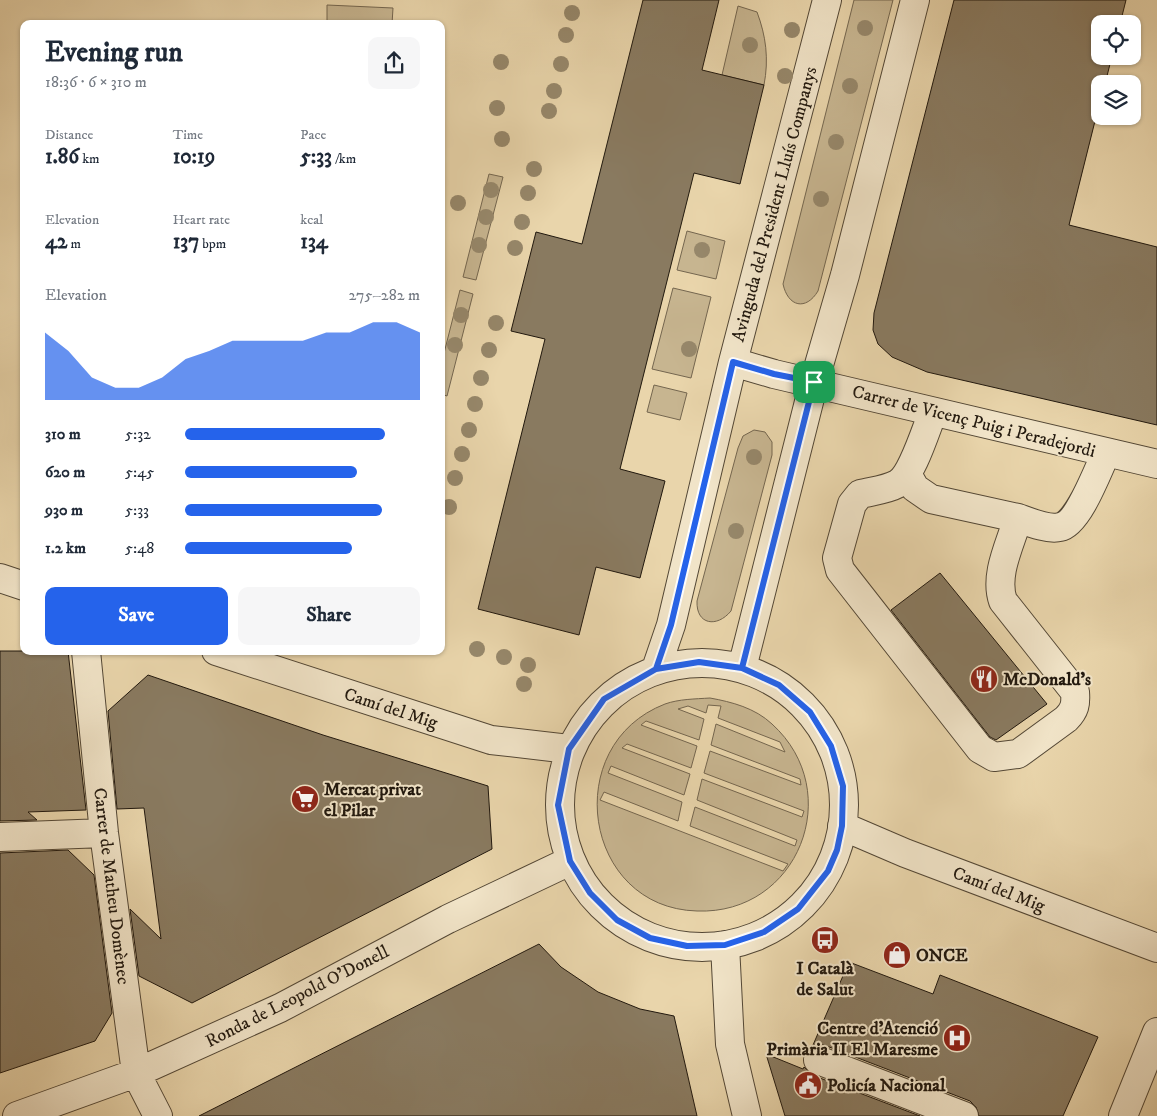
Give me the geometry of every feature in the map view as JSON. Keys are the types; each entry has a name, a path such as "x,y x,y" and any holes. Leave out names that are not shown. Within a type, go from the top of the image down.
{"street":[{"name":"Avinguda del President Lluís Companys","path":"656,669 671,625 733,362 827,0"},
{"path":"742,668 806,380 844,275 915,0"},
{"name":"Carrer de Vicenç Puig i Peradejordi","path":"733,362 774,374 1157,464"},
{"path":"933,412 907,474 899,483 888,488 860,494 852,504 837,558 840,570 980,750 994,757 1018,754 1073,712 1076,703 1075,692 1003,602 999,589 1001,572 1018,518"},
{"path":"907,474 915,488 931,499 1059,528 1071,522 1080,509 1106,453"},
{"path":"0,578 20,585"},
{"name":"Carrer de Matheu Domènec","path":"86,655 104,833 136,1072 158,1116"},
{"name":"Camí del Mig","path":"228,655 491,740 569,749"},
{"path":"699,662 742,668 779,685 810,712 831,746 843,786 842,826 837,850 828,871 798,909 764,932 725,945 687,946 650,938 617,920 590,893 570,861 558,805 569,749 604,699 656,669 699,662"},
{"name":"Camí del Mig","path":"842,826 905,853 1157,948"},
{"path":"0,837 104,833"},
{"name":"Ronda de Leopold O'Donell","path":"17,1116 136,1072 280,1008 448,918 570,861"},
{"path":"725,945 730,1044 747,1116"},
{"path":"1123,1116 1157,1032"},
{"path":"818,1060 964,1116"}],"shaded area":[{"path":"854,0 893,0 818,291 808,302 798,304 789,298 783,284"},
{"path":"327,5 393,8 392,20 327,20"},
{"path":"738,6 757,12 760,21 766,57 764,85 722,75"},
{"path":"489,174 503,177 476,280 463,277"},
{"path":"687,231 725,241 716,279 677,270"},
{"path":"673,288 711,297 691,378 652,369"},
{"path":"460,290 473,294 447,396 445,395 445,349"},
{"path":"654,385 687,393 680,420 647,412"},
{"path":"754,430 765,432 772,442 772,455 731,611 720,620 708,621 700,615 697,601 738,448 743,436"},
{"path":"710,698 743,706 772,724 794,752 806,782 808,814 801,844 785,872 762,893 732,907 697,911 659,903 629,883 609,855 598,822 598,787 609,753 631,725 670,702","holes":["708,705 721,706 718,718 780,742 785,752 716,724 711,745 800,779 801,785 710,751 704,773 804,811 802,817 702,779 697,800 797,840 795,846 695,807 690,826 788,864 783,871 600,800 604,792 678,821 682,802 608,773 611,766 684,795 690,774 622,748 627,744 691,768 697,746 641,725 646,721 699,740 704,719 678,709 688,706 706,713"]}],"building":[{"path":"643,0 719,0 702,70 764,85 740,184 694,173 620,469 665,481 640,578 596,567 579,635 478,609 545,339 511,331 536,232 582,244"},
{"path":"954,0 1126,0 1122,15 1091,15 1091,65 1110,65 1107,75 1091,75 1091,125 1094,125 1069,225 1157,247 1157,425 927,372 892,357 878,344 873,330 874,313"},
{"name":"McDonald's","path":"940,573 1047,704 996,740 990,737 891,610"},
{"path":"0,651 20,651 20,655 68,655 86,810 28,812 37,820 0,821"},
{"path":"148,675 323,735 488,786 492,849 192,1003 139,976 130,909 161,939 144,808 117,809 108,711"},
{"path":"68,850 94,875 112,1013 95,1041 0,1073 0,853"},
{"path":"539,944 561,967 598,992 640,1009 674,1016 697,1116 199,1116"},
{"name":"Centre d'Atenció Primària II El Maresme","path":"849,962 933,994 940,975 1098,1037 1063,1116 979,1116 976,1107 970,1101 824,1045 813,1045"},
{"name":"Policía Nacional","path":"766,1054 803,1069 804,1067 812,1075 920,1116 785,1116"}],"place":[{"name":"McDonald's","path":"984,679"},
{"name":"Mercat privat el Pilar","path":"305,799"},
{"name":"I Català de Salut","path":"825,940"},
{"name":"ONCE","path":"897,955"},
{"name":"Centre d'Atenció Primària II El Maresme","path":"957,1038"},
{"name":"Policía Nacional","path":"808,1085"}],"route":[{"path":"814,382 760,604 742,668 699,662 656,669 604,699 569,749 558,805 570,861 590,893 617,920 650,938 687,946 725,945 764,932 798,909 828,871 837,850 842,826 843,786 831,746 810,712 779,685 742,668 699,662 656,669 671,625 733,362 774,374 814,382"}]}
